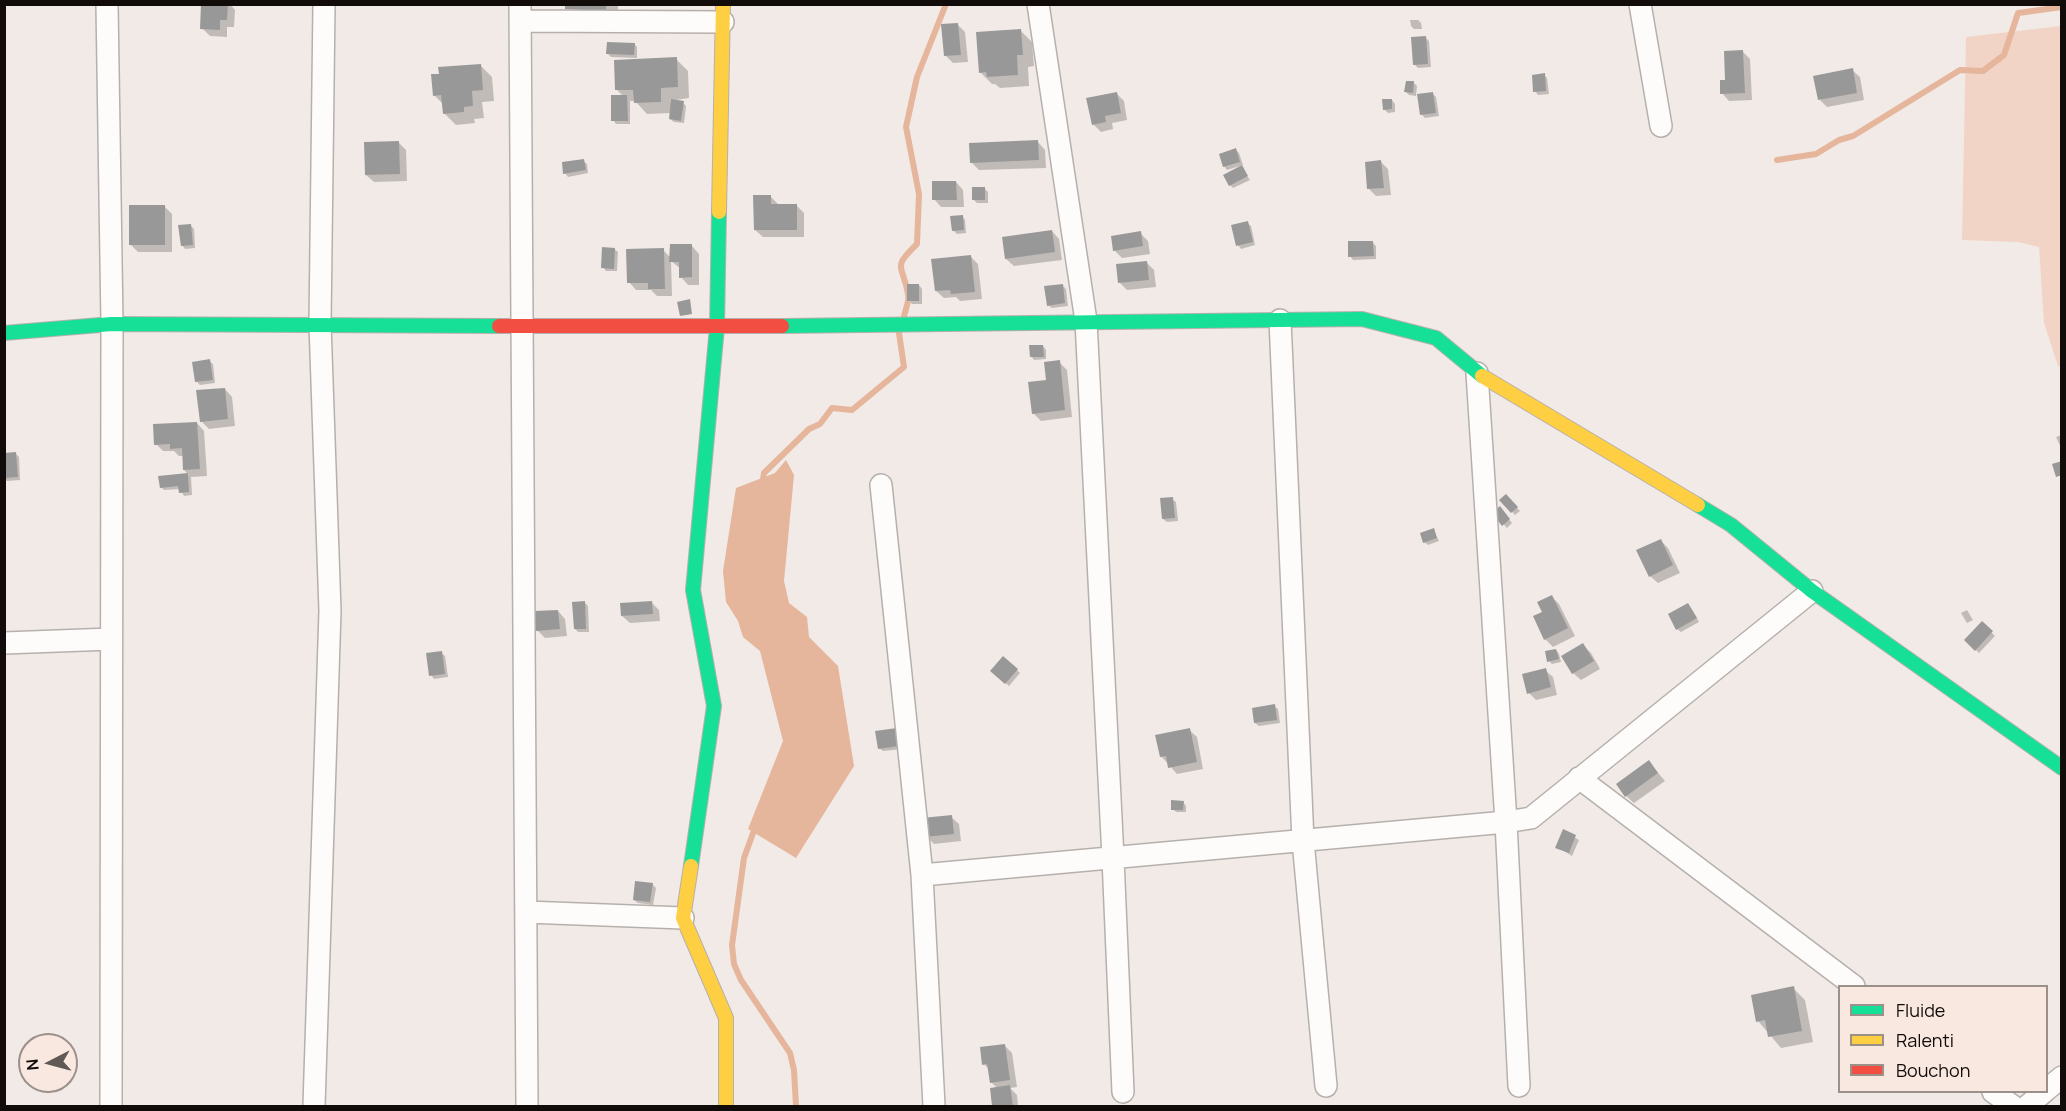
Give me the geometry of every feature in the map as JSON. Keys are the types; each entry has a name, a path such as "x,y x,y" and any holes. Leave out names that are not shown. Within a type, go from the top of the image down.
{"street":[{"path":"107,4 112,324 111,1107"},
{"path":"314,1107 330,611 320,324 324,4"},
{"path":"1038,4 1086,321 1123,1092"},
{"path":"1640,4 1661,126"},
{"path":"527,1107 520,13 723,13 717,327 693,590 714,706 683,918 726,1018 726,1107"},
{"path":"1280,320 1303,841 1326,1086"},
{"path":"4,333 112,324 717,327 1086,321 1362,320 1436,338 1477,373 1731,525 1812,591 2061,768"},
{"path":"1477,373 1506,822 1519,1086"},
{"path":"881,485 922,875 934,1107"},
{"path":"922,875 1531,818 1812,591"},
{"path":"4,643 111,639"},
{"path":"1579,778 1851,985"},
{"path":"526,912 683,918"},
{"path":"2048,1088 2061,1077"},
{"path":"1994,1093 2013,1107"},
{"path":"2026,1107 2043,1093"}],"shaded area":[{"path":"2062,26 2061,367 2058,366 2044,323 2039,247 2018,242 1962,240 1966,37"},
{"path":"786,460 794,475 784,581 789,603 807,617 809,637 838,666 854,766 796,858 748,829 783,741 760,651 743,637 738,621 726,602 723,571 736,488 775,473"}],"building":[{"path":"201,4 228,4 227,20 220,20 220,30 200,29"},
{"path":"565,5 606,5 607,16 577,15 577,9 565,9"},
{"path":"958,23 961,55 944,56 941,24"},
{"path":"1021,29 1023,55 1017,55 1018,75 987,77 986,72 979,73 976,32"},
{"path":"1426,36 1428,64 1413,65 1411,37"},
{"path":"607,42 635,43 634,55 606,54"},
{"path":"1743,50 1745,93 1720,94 1720,80 1725,80 1724,51"},
{"path":"677,57 678,87 661,88 661,102 634,103 633,90 615,90 614,60"},
{"path":"481,64 483,90 472,91 473,106 464,107 464,112 443,114 441,95 433,96 431,74 439,74 438,67"},
{"path":"1853,68 1857,93 1818,100 1813,76"},
{"path":"1545,73 1546,91 1533,92 1532,75"},
{"path":"1406,81 1414,81 1413,93 1404,92"},
{"path":"1117,92 1121,113 1105,116 1106,122 1092,125 1086,98"},
{"path":"1433,92 1436,113 1420,115 1417,94"},
{"path":"611,95 627,95 628,121 611,121"},
{"path":"671,99 684,101 681,121 669,119"},
{"path":"1382,99 1392,99 1392,109 1383,110"},
{"path":"1038,140 1039,160 970,163 969,143"},
{"path":"399,141 400,174 365,175 364,142"},
{"path":"1236,148 1240,162 1223,167 1219,154"},
{"path":"584,159 586,170 563,174 562,162"},
{"path":"1381,160 1384,188 1367,189 1365,162"},
{"path":"1242,165 1248,176 1229,186 1223,175"},
{"path":"932,181 956,181 957,200 932,200"},
{"path":"972,187 985,187 985,200 972,200"},
{"path":"753,195 771,195 771,204 797,204 797,230 754,230"},
{"path":"129,205 165,205 165,245 129,245"},
{"path":"963,215 964,230 952,231 950,216"},
{"path":"1248,221 1253,242 1236,246 1231,225"},
{"path":"191,224 193,245 181,246 178,225"},
{"path":"1052,230 1055,252 1005,259 1002,237"},
{"path":"1141,231 1143,246 1113,251 1111,236"},
{"path":"1348,241 1373,241 1374,256 1348,257"},
{"path":"670,244 692,244 692,277 679,278 679,262 669,262"},
{"path":"602,247 615,248 614,269 601,268"},
{"path":"664,248 665,289 648,289 648,283 627,283 626,249"},
{"path":"971,255 975,292 951,294 950,290 935,291 931,259"},
{"path":"1147,261 1149,280 1118,283 1116,264"},
{"path":"907,284 919,284 919,301 907,301"},
{"path":"1063,284 1065,303 1047,306 1044,286"},
{"path":"690,299 692,314 680,316 677,302"},
{"path":"1029,345 1043,345 1044,357 1030,357"},
{"path":"210,359 213,380 195,382 192,362"},
{"path":"1060,360 1065,410 1032,414 1028,382 1046,380 1044,362"},
{"path":"225,388 228,419 200,422 196,390"},
{"path":"197,422 200,469 183,470 182,448 170,449 170,444 154,445 153,424"},
{"path":"16,452 18,477 4,478 4,453"},
{"path":"2062,461 2062,475 2056,477 2052,464"},
{"path":"188,473 189,492 179,493 178,486 160,488 158,476"},
{"path":"1506,494 1518,507 1511,513 1499,500"},
{"path":"1173,497 1175,518 1162,519 1160,498"},
{"path":"1500,506 1510,519 1502,526 1492,513"},
{"path":"1434,528 1437,538 1423,543 1420,533"},
{"path":"1661,539 1673,565 1649,577 1636,550"},
{"path":"1552,595 1568,628 1544,640 1533,616 1542,612 1537,602"},
{"path":"585,601 586,629 574,629 572,602"},
{"path":"652,601 653,614 621,616 620,603"},
{"path":"1688,603 1697,618 1676,630 1668,614"},
{"path":"558,610 560,629 536,631 534,611"},
{"path":"1982,621 1993,631 1975,651 1964,640"},
{"path":"1583,643 1594,661 1572,674 1561,656"},
{"path":"1556,649 1559,659 1547,662 1545,651"},
{"path":"442,651 445,674 429,676 426,653"},
{"path":"1003,656 1018,669 1005,684 990,671"},
{"path":"1546,668 1551,687 1527,694 1522,674"},
{"path":"1275,704 1277,720 1254,723 1252,708"},
{"path":"897,728 899,746 878,749 875,731"},
{"path":"1190,728 1197,762 1168,768 1166,756 1160,757 1155,735"},
{"path":"1649,760 1658,773 1625,797 1616,784"},
{"path":"1171,800 1184,801 1183,810 1171,810"},
{"path":"952,815 954,834 924,837 922,818"},
{"path":"1563,829 1576,835 1569,853 1555,848"},
{"path":"635,881 653,883 650,902 633,900"},
{"path":"1794,986 1802,1031 1768,1037 1765,1020 1756,1022 1751,995"},
{"path":"1005,1044 1010,1080 990,1083 987,1064 982,1065 980,1047"},
{"path":"1010,1085 1013,1106 992,1106 990,1088"}],"waterway":[{"path":"904,317 908,296 901,263 917,244 919,194 906,127 917,77 946,4"},
{"path":"1777,160 1816,154 1839,140 1853,136 1960,70 1983,71 2004,55 2018,13 2062,7"},
{"path":"762,486 764,473 809,429 820,424 832,408 852,410 904,367 899,333"},
{"path":"756,825 744,858 732,945 734,964 741,980 790,1053 794,1070 796,1106"}],"traffic: fast":[{"path":"691,866 714,706 693,590 717,327 719,212"},
{"path":"782,326 1362,319 1436,338 1482,376"},
{"path":"4,333 112,324 499,326"},
{"path":"1698,505 1731,525 1812,591 2062,768"}],"traffic: slow":[{"path":"719,212 723,4"},
{"path":"1482,376 1698,505"},
{"path":"691,866 683,918 726,1018 726,1106"}],"traffic: jam":[{"path":"499,326 782,326"}]}
